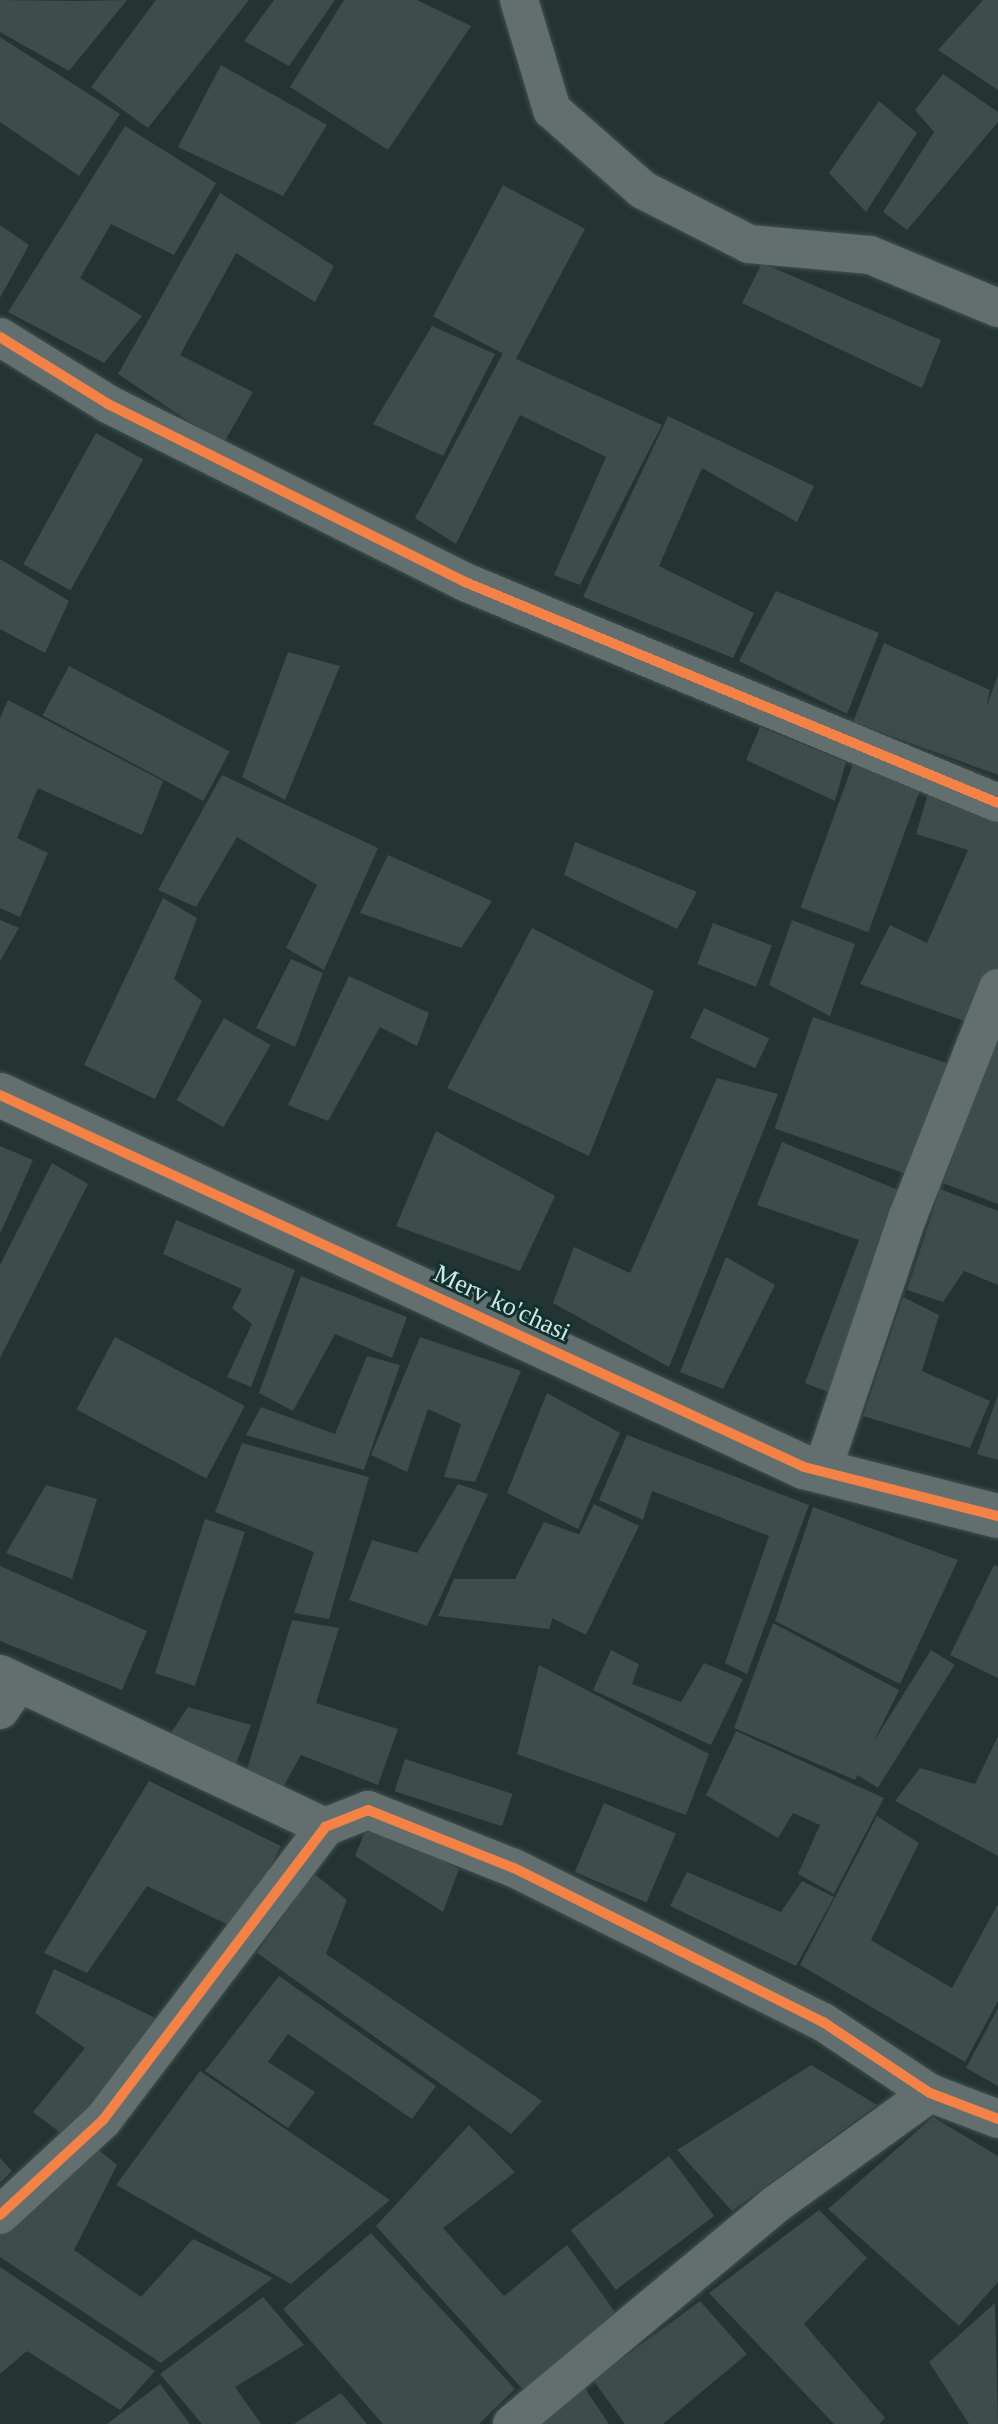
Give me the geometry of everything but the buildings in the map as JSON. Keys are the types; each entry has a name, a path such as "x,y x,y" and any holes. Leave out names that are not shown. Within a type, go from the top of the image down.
{"street":[{"path":"519,0 552,110 643,190 749,244 870,255 998,308"},
{"path":"0,337 108,404 465,582 998,803"},
{"path":"822,1471 908,1216 998,988"},
{"name":"Merv ko'chasi","path":"0,1095 822,1471 998,1516"},
{"path":"6,1689 325,1827"},
{"path":"0,2215 103,2120 325,1827 368,1810 514,1868 823,2022 930,2093 998,2119"},
{"path":"512,2424 776,2204 930,2093"}],"cycle path":[{"path":"0,337 108,404 465,582 998,803"},
{"path":"0,1095 804,1467 998,1516"},
{"path":"0,2215 103,2120 325,1827 368,1810 514,1868 823,2022 930,2093 998,2119"}]}
